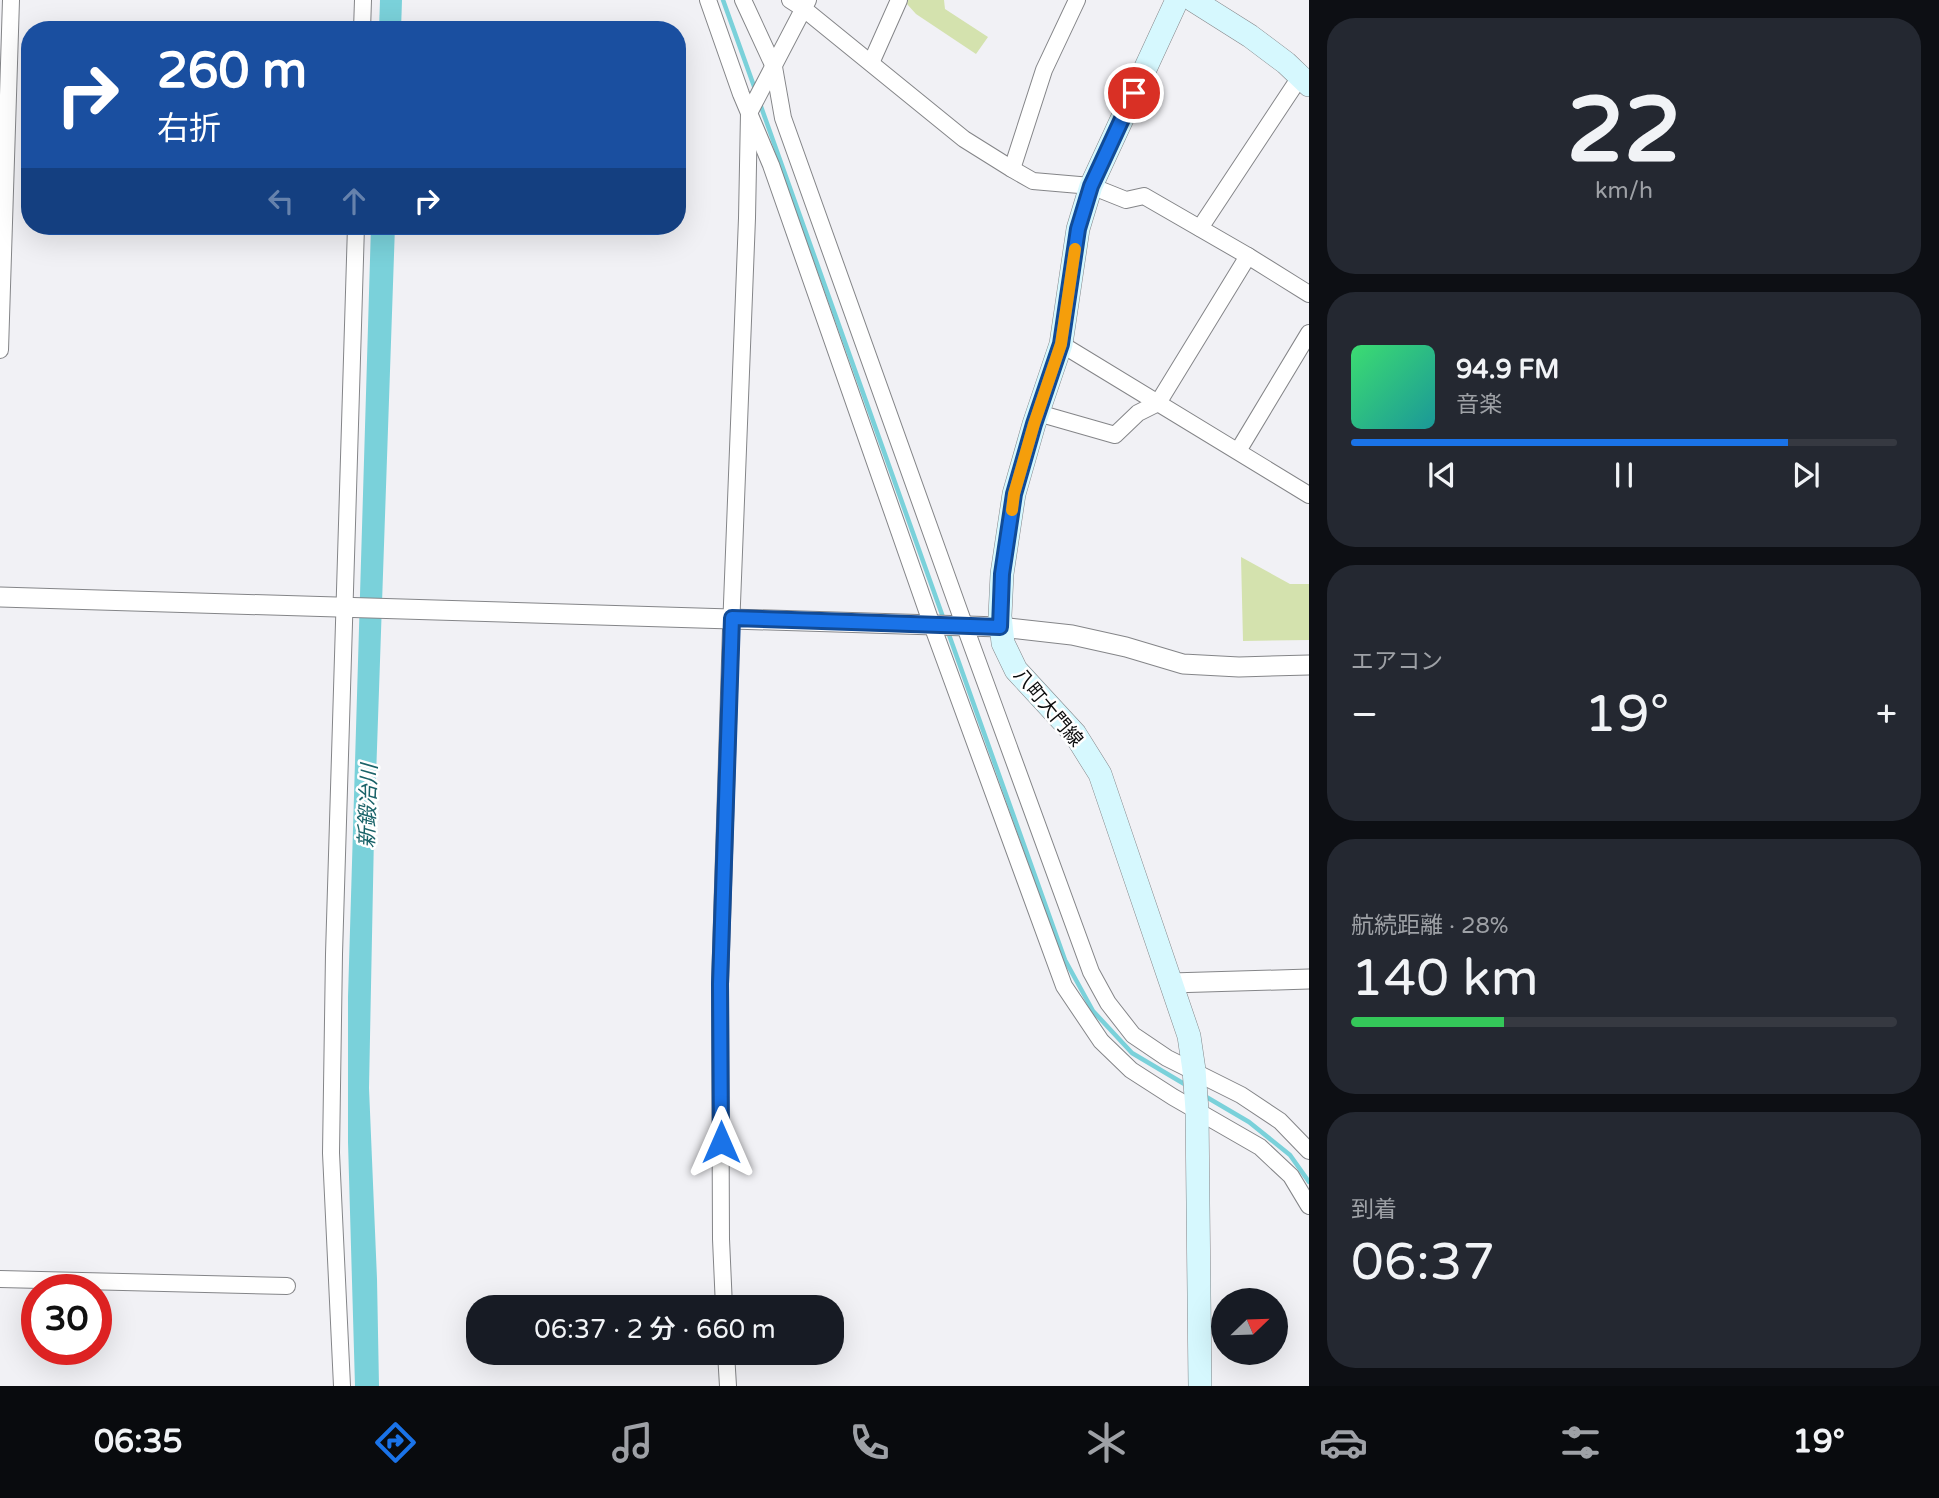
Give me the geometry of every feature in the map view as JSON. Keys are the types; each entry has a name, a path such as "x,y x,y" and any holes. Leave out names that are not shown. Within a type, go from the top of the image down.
{"main road":[{"name":"八町大門線","path":"1177,0 1091,186 1078,229 1061,344 1014,494 1002,574 1000,627 1003,643 1016,670 1075,734 1100,774 1188,1036 1197,1110 1200,1386"},
{"path":"1193,0 1250,36 1306,81"}],"street":[{"path":"0,350 4,123 11,0"},
{"path":"362,0 362,21"},
{"path":"708,0 740,94 771,165 932,625 1064,986 1101,1041 1130,1070 1260,1147 1291,1176 1309,1206"},
{"path":"743,0 774,68 783,118 1091,972 1108,1003 1133,1035 1167,1058 1241,1096 1280,1121 1309,1151"},
{"path":"871,63 899,0"},
{"path":"1012,169 1044,70 1077,0"},
{"path":"723,1295 720,984 749,113 774,68 801,3 964,139 1012,169 1033,181 1091,186 1126,200 1144,196 1309,294"},
{"path":"1200,228 1306,81"},
{"path":"342,1386 331,1153 334,954 349,607 356,235"},
{"path":"1038,413 1115,435 1138,412 1158,403 1248,256"},
{"path":"1238,451 1309,333"},
{"path":"1061,344 1309,495"},
{"path":"0,597 1000,627 1072,635 1183,664 1239,667 1309,665"},
{"path":"1171,983 1309,979"},
{"path":"0,1279 286,1286"},
{"path":"727,1365 728,1386"}],"green space":[{"path":"908,0 944,0 945,9 988,37 976,54 916,14 907,4"},
{"path":"1241,557 1290,584 1309,584 1309,640 1243,641"}],"water":[{"path":"380,0 402,0 401,21 379,21"},
{"name":"新鍛冶川","path":"371,235 395,235 374,835 369,1088 379,1386 355,1386 348,1142 348,997"}],"waterway":[{"path":"723,0 755,89"},
{"path":"759,101 944,620"},
{"path":"948,632 1065,960 1093,1011 1132,1053 1186,1085"},
{"path":"1203,1095 1249,1122 1290,1155 1309,1182"}],"slow traffic":[{"path":"1012,510 1034,424 1061,344 1075,249"}],"route":[{"path":"721,1142 720,984 732,618 1000,627 1002,574 1014,494 1061,344 1078,229 1091,186 1134,93"}]}
